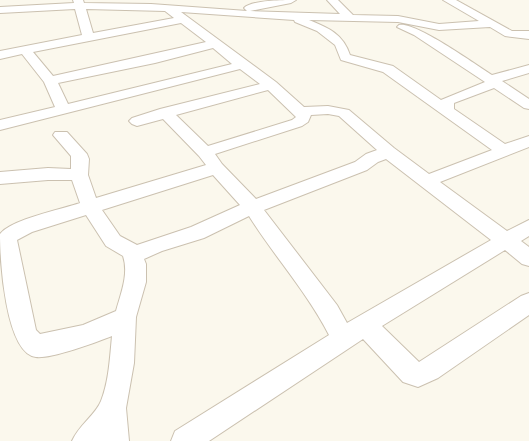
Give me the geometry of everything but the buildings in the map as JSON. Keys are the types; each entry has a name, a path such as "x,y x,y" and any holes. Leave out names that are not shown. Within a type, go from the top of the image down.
{"street":[{"path":"33,0 48,7"},
{"path":"0,55 88,37 186,21 202,21 263,2 291,0"},
{"path":"332,0 350,18"},
{"path":"449,0 492,23 529,46"},
{"path":"275,16 273,12 278,2"},
{"path":"79,3 88,37"},
{"path":"0,10 48,7 79,3 124,3 167,4 225,13 275,16 289,23 314,27 321,30 340,43 345,57 388,69 504,151"},
{"path":"125,317 111,326 82,337 36,346 28,339 24,330 7,244 8,237 14,232 26,227 90,206 210,160 297,123 303,119 304,116 271,85 215,44 167,4"},
{"path":"289,23 350,18 381,18 407,20 439,27"},
{"path":"381,18 418,33 529,105"},
{"path":"418,33 439,27 492,23"},
{"path":"509,34 529,35"},
{"path":"50,81 155,59 215,44"},
{"path":"24,49 50,81 63,109"},
{"path":"0,125 242,65"},
{"path":"447,111 447,101 529,69"},
{"path":"137,121 165,112 271,85"},
{"path":"301,112 321,109 335,110 344,113 388,152 529,258"},
{"path":"165,112 253,207 269,232 329,312 344,338"},
{"path":"61,135 79,154 81,159 79,175 90,206 113,242 124,246 133,254 136,264 135,282 125,317 122,363 113,408 115,441"},
{"path":"427,181 529,141"},
{"path":"133,254 197,233 253,207 361,166 372,158 388,152"},
{"path":"0,178 48,174 79,175"},
{"path":"185,441 344,338 529,227"},
{"path":"365,325 412,373 418,375 429,370 529,303"},
{"path":"86,441 113,408"}]}
